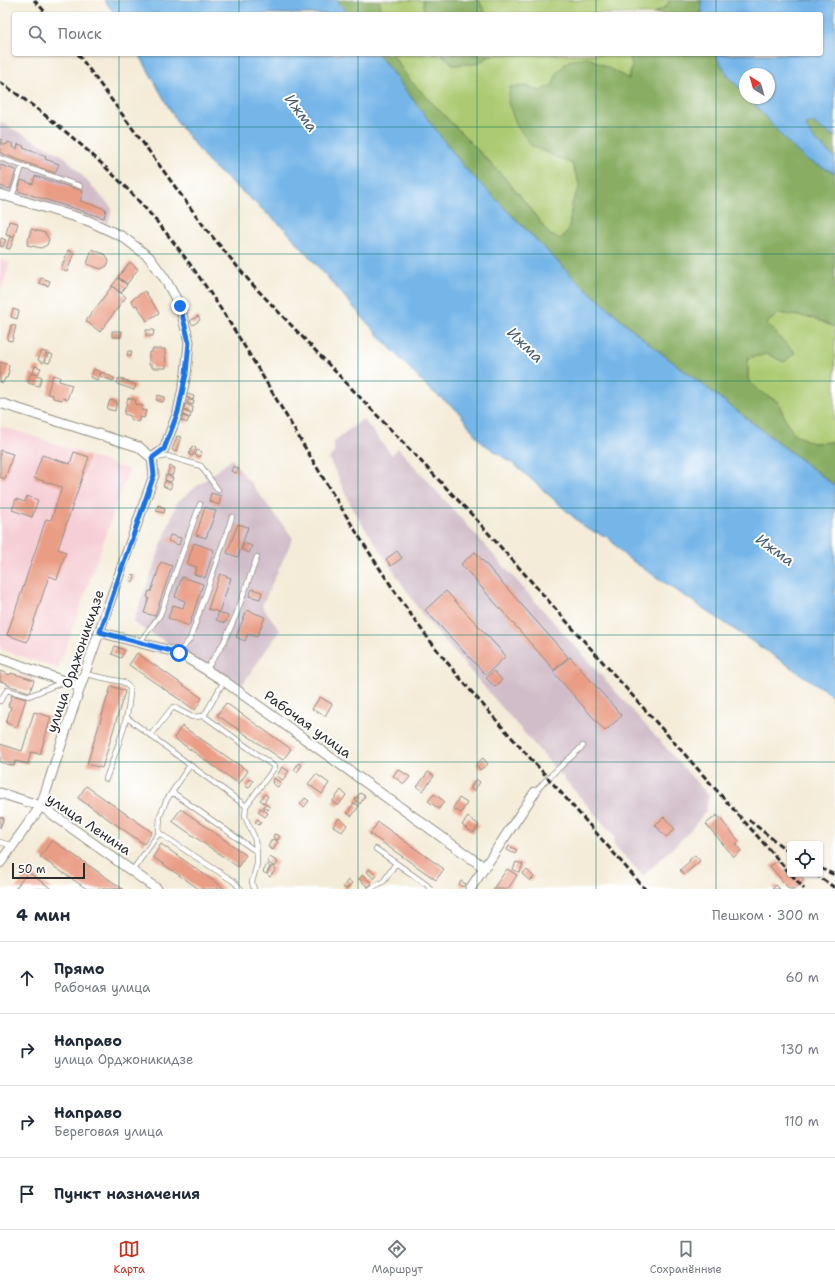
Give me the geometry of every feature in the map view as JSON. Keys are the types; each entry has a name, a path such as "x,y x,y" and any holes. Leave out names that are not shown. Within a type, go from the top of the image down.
{"street":[{"path":"0,194 89,221 123,237 149,257 165,279 180,306 189,342 186,374 178,412 164,449 152,458 139,447 0,403"},
{"name":"улица Орджоникидзе","path":"0,863 41,806 80,687 154,475 152,458"},
{"name":"Рабочая улица","path":"100,632 179,653 224,681 485,868"},
{"path":"0,658 80,687"},
{"path":"470,889 535,792"},
{"name":"улица Ленина","path":"0,793 41,806 157,889"}],"lane":[{"path":"0,158 80,186"},
{"path":"12,197 22,166"},
{"path":"152,458 167,456 201,466 218,490"},
{"path":"139,642 160,615 200,504"},
{"path":"179,653 190,639 232,517"},
{"path":"206,670 224,642 236,616 257,557"},
{"path":"85,674 123,682 130,688 130,698 126,717 106,779"},
{"path":"0,701 8,690 29,696 64,681"},
{"path":"204,716 224,681"},
{"path":"151,735 173,708 192,718 204,716 275,768 246,806 245,817 254,836 257,852 257,864 252,882 254,889"},
{"path":"126,717 246,806"},
{"path":"535,792 583,746"},
{"path":"132,871 159,833 160,816 166,802 190,765"},
{"path":"172,792 257,852"},
{"path":"159,833 234,882 241,889"},
{"path":"0,842 12,846"},
{"path":"376,848 428,885 430,889"},
{"path":"370,889 384,881 396,863"}],"shaded area":[{"path":"0,122 65,157 112,208 108,223 0,189"},
{"path":"0,259 10,262 0,296"},
{"path":"363,419 392,455 398,448 709,796 705,812 688,833 643,876 613,844 615,837 422,614 353,510 329,458 334,453 334,441"},
{"path":"0,426 129,470 58,669 0,649"},
{"path":"232,459 293,538 262,606 280,630 242,685 133,623 177,502"}],"green space":[{"path":"337,0 378,0 380,3 380,12 346,12"},
{"path":"378,0 423,0 424,12 380,12 380,3"},
{"path":"423,0 479,0 485,12 424,12"},
{"path":"479,0 670,0 666,7 657,12 485,12"},
{"path":"670,0 701,0 702,12 657,12 666,7"},
{"path":"380,56 393,56 408,78 500,173 521,197 550,235 561,239 569,229 572,203 580,186 572,164 532,146 517,126 508,103 510,87 527,86 540,91 552,86 558,71 569,61 587,57 629,79 632,66 630,56 716,56 729,77 739,88 739,104 755,104 765,115 829,170 835,173 835,327 813,318 779,313 767,323 795,353 784,362 767,354 748,358 748,380 762,393 778,402 787,423 794,434 812,443 835,442 835,486 647,342 574,278 465,168"},
{"path":"393,56 443,56 454,65 488,56 630,56 632,66 629,79 587,57 558,71 552,86 540,91 527,86 532,146 572,164 580,186 572,203 569,229 561,240 550,235 521,197 500,173 408,78"},
{"path":"443,56 490,56 476,64 454,65"},
{"path":"811,122 835,137 835,158 811,136 806,126"},
{"path":"779,313 813,318 835,327 835,442 812,443 794,434 787,423 778,402 762,393 748,380 748,358 767,354 784,362 795,352 767,323"}],"water":[{"path":"104,0 337,0 346,12 113,12"},
{"path":"701,0 835,0 835,137 811,122 806,126 811,136 835,158 835,173 805,159 787,142 754,104 775,104 775,68 739,68 739,88 729,77 716,56 823,56 823,12 702,12"},
{"name":"Ижма","path":"140,56 380,56 465,168 574,278 647,342 835,486 835,697 625,556 608,537 587,529 515,465 481,442 457,410 428,388 378,335 285,229 209,163 177,122"}],"building":[{"path":"0,139 3,140 1,143 6,145 8,142 13,144 12,147 17,149 18,144 24,146 23,148 46,156 45,159 59,164 55,173 0,153"},
{"path":"0,165 16,170 10,189 0,186"},
{"path":"35,176 83,191 80,201 106,209 104,218 18,191 21,180 33,184"},
{"path":"9,221 18,223 14,237 6,235"},
{"path":"31,229 45,233 49,239 47,245 41,248 27,245"},
{"path":"10,236 14,238 10,249 6,248"},
{"path":"1,238 6,240 3,247 0,246"},
{"path":"92,249 106,255 109,261 107,266 101,269 87,264"},
{"path":"68,250 74,253 67,272 61,269"},
{"path":"130,262 138,269 127,284 118,277"},
{"path":"41,278 50,281 48,286 39,283"},
{"path":"118,278 127,285 121,293 112,286"},
{"path":"112,286 126,297 100,332 86,321"},
{"path":"145,291 159,313 147,321 137,305 135,306 131,300"},
{"path":"13,309 19,311 17,319 11,317"},
{"path":"198,316 200,320 193,325 190,321"},
{"path":"11,325 16,326 12,341 7,340"},
{"path":"146,330 154,330 153,336 146,336"},
{"path":"112,331 122,331 121,337 112,337"},
{"path":"152,349 165,349 166,368 152,368 152,365 149,365 149,352 152,352"},
{"path":"42,351 47,353 43,363 38,360"},
{"path":"128,351 132,351 131,356 127,356"},
{"path":"49,353 53,355 49,363 45,362"},
{"path":"0,362 9,365 7,378 5,378 3,383 0,382"},
{"path":"35,366 41,368 38,374 33,372"},
{"path":"94,369 101,372 97,380 90,377"},
{"path":"102,372 114,378 113,381 100,376"},
{"path":"31,373 42,377 39,386 28,383"},
{"path":"53,375 60,377 59,381 72,385 67,400 63,398 62,400 53,398 53,395 47,394"},
{"path":"119,378 136,385 134,390 117,384"},
{"path":"187,394 194,396 193,400 186,397"},
{"path":"158,395 165,397 163,402 156,400"},
{"path":"128,398 136,400 135,404 143,406 141,410 146,411 144,418 140,417 138,422 130,419 131,416 124,414"},
{"path":"110,400 117,402 115,411 107,409"},
{"path":"188,400 194,401 193,405 187,403"},
{"path":"185,404 193,407 192,413 184,410"},
{"path":"184,411 191,414 190,418 183,415"},
{"path":"183,416 189,418 187,423 181,420"},
{"path":"177,436 181,437 176,452 172,450"},
{"path":"192,446 196,448 193,456 189,455"},
{"path":"0,450 13,454 5,479 0,477"},
{"path":"197,450 202,452 200,457 195,455"},
{"path":"74,452 89,457 58,549 66,552 57,579 49,576 27,642 7,635 46,519 51,520 62,487 34,478 42,455 70,464"},
{"path":"170,466 175,468 172,476 167,474"},
{"path":"233,466 239,469 236,473 231,471"},
{"path":"166,475 173,478 171,482 165,480"},
{"path":"165,481 172,484 170,489 163,486"},
{"path":"211,493 221,496 219,505 209,501"},
{"path":"27,496 38,500 32,517 12,510 16,499 25,502"},
{"path":"158,505 165,508 164,513 156,511"},
{"path":"205,507 216,511 206,538 196,535"},
{"path":"238,524 248,527 238,557 227,553"},
{"path":"170,535 181,538 179,545 168,541"},
{"path":"194,543 214,550 205,578 194,574 197,567 187,564"},
{"path":"244,543 252,546 249,553 242,550"},
{"path":"397,551 402,558 391,566 386,559"},
{"path":"475,552 568,657 554,670 461,564"},
{"path":"161,562 172,566 155,616 144,613 149,598 147,597 149,591 151,592"},
{"path":"132,574 135,575 133,582 130,580"},
{"path":"220,574 231,578 219,612 208,609"},
{"path":"182,577 203,584 189,626 168,618 173,605 183,608 185,601 175,597"},
{"path":"252,589 262,592 260,599 249,596"},
{"path":"446,591 506,656 486,675 425,610"},
{"path":"247,610 265,617 257,637 248,634 245,641 236,637"},
{"path":"219,612 228,616 225,623 216,620"},
{"path":"115,646 125,650 121,658 112,654"},
{"path":"137,653 202,698 195,710 129,665"},
{"path":"570,657 622,716 605,731 553,672"},
{"path":"0,671 10,675 11,673 34,680 30,692 7,685 7,683 0,681"},
{"path":"494,671 502,680 495,687 486,678"},
{"path":"111,686 125,691 102,768 87,764"},
{"path":"12,695 26,699 17,727 6,723 11,707 8,706"},
{"path":"320,697 332,704 325,716 312,709"},
{"path":"226,703 291,749 283,760 217,715"},
{"path":"34,712 51,717 40,754 31,752 28,764 15,761 14,766 0,762 0,744 22,751"},
{"path":"182,726 248,771 239,784 174,738"},
{"path":"483,758 488,764 480,770 476,764"},
{"path":"298,763 302,765 297,772 294,770"},
{"path":"282,767 289,771 283,780 277,776"},
{"path":"398,769 410,777 404,784 393,776"},
{"path":"428,772 434,776 423,791 417,787"},
{"path":"316,774 329,783 322,794 308,784"},
{"path":"274,778 281,783 278,787 272,783"},
{"path":"249,779 253,781 249,788 245,786"},
{"path":"476,779 480,782 474,791 470,788"},
{"path":"86,786 152,832 144,844 78,798"},
{"path":"341,790 346,795 338,806 332,802"},
{"path":"360,793 365,796 360,804 355,800"},
{"path":"265,794 268,796 264,803 260,800"},
{"path":"434,794 444,801 439,809 428,801"},
{"path":"305,798 309,801 304,807 300,804"},
{"path":"459,798 467,803 461,813 453,808"},
{"path":"354,803 359,806 352,816 347,813"},
{"path":"265,804 270,807 268,810 263,807"},
{"path":"261,808 268,813 265,817 258,812"},
{"path":"181,809 246,855 238,867 172,821"},
{"path":"717,815 739,841 736,844 741,851 734,857 706,824"},
{"path":"0,817 4,818 0,828"},
{"path":"468,817 479,825 473,833 462,825"},
{"path":"664,817 675,829 666,837 655,825"},
{"path":"339,818 347,825 342,832 333,826"},
{"path":"258,819 261,822 259,825 255,822"},
{"path":"378,822 444,869 436,880 370,834"},
{"path":"274,834 280,836 278,840 273,837"},
{"path":"272,839 278,841 273,850 268,847"},
{"path":"52,840 123,889 87,889 40,857"},
{"path":"161,844 225,889 199,889 153,857"},
{"path":"509,846 517,850 515,854 507,850"},
{"path":"695,855 700,861 684,875 680,870"},
{"path":"270,857 278,862 275,867 267,862"},
{"path":"778,861 787,872 787,877 802,877 804,880 794,889 789,889 770,866"},
{"path":"516,862 523,864 520,872 513,870"},
{"path":"267,864 270,867 266,874 263,872"},
{"path":"272,866 276,869 270,877 267,874"},
{"path":"369,869 377,875 374,879 367,872"},
{"path":"507,869 517,875 508,889 493,889"},
{"path":"527,870 534,877 530,881 522,874"},
{"path":"28,872 52,889 15,889"},
{"path":"363,875 372,883 368,887 359,879"},
{"path":"348,880 352,883 346,889 343,887"},
{"path":"461,881 466,884 463,887 459,884"},
{"path":"776,885 780,889 772,889"}],"railway":[{"path":"34,0 45,12"},
{"path":"79,56 206,229 251,283 474,517 787,870"},
{"path":"0,82 41,112 99,161 135,197 170,238 219,306 264,378 355,531 418,625 475,696 645,889"},
{"path":"749,820 787,851"},
{"path":"823,869 835,875"},
{"path":"794,877 804,889"},
{"path":"819,877 835,888"}],"route":[{"path":"179,653 100,632 154,475 152,458 164,449 178,412 186,374 189,342 180,306"}]}
